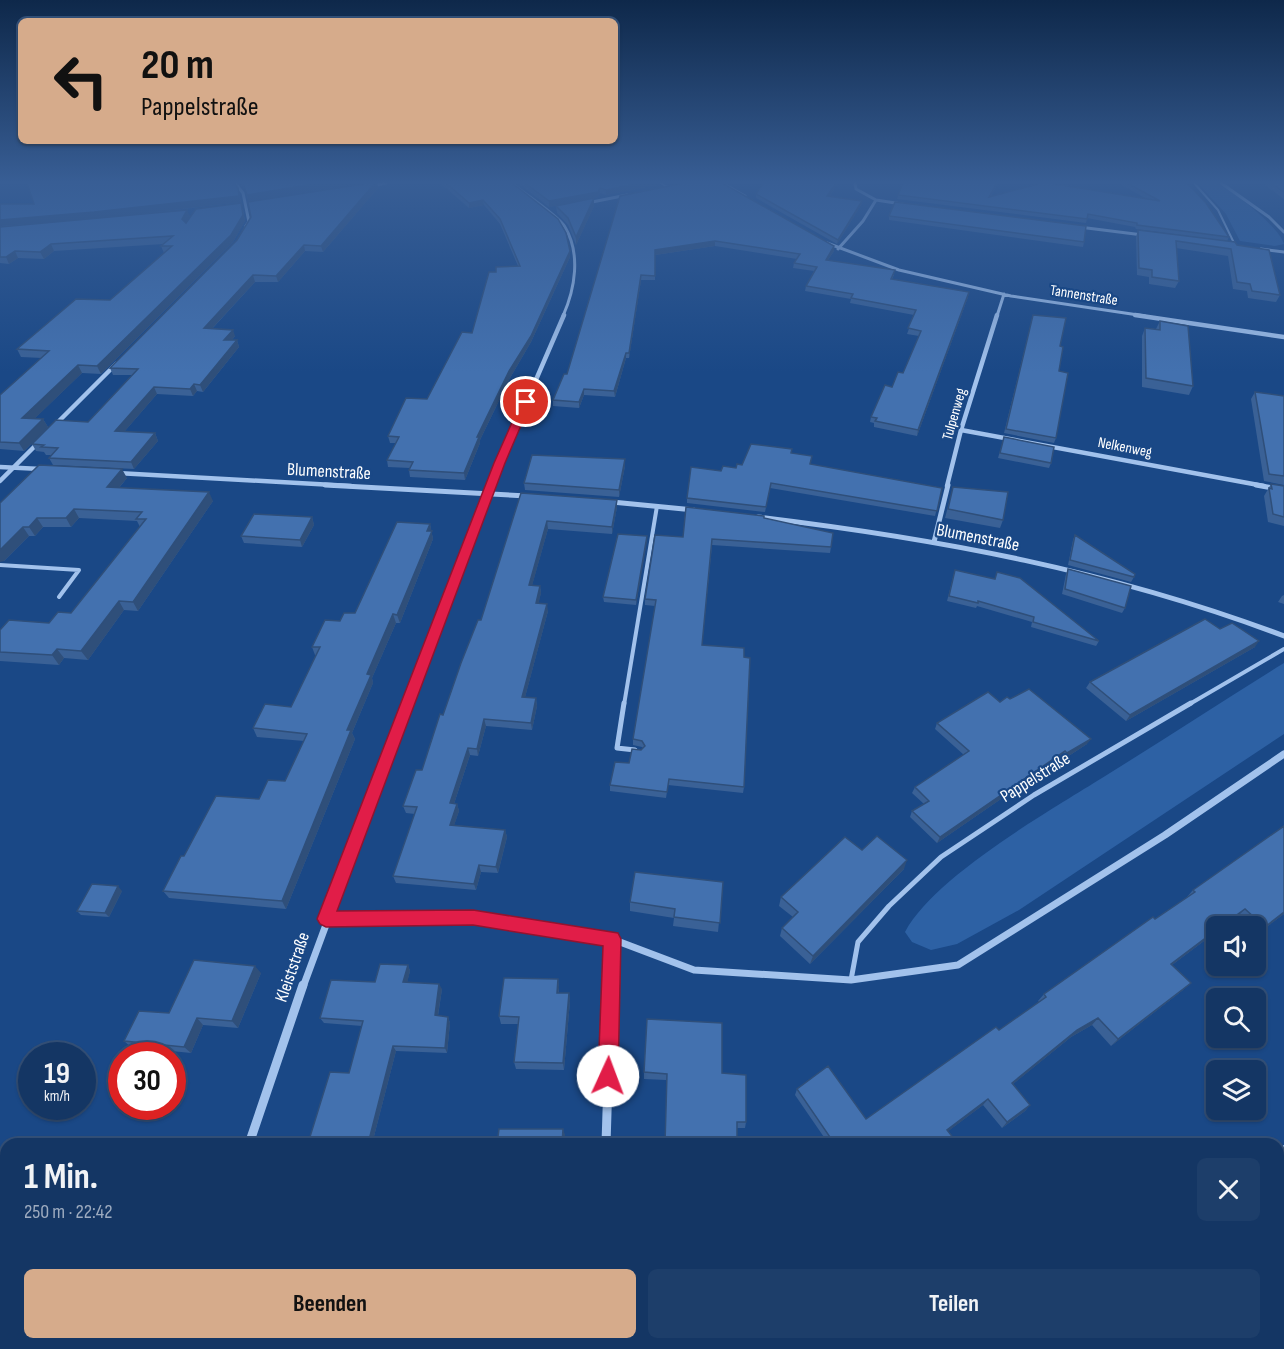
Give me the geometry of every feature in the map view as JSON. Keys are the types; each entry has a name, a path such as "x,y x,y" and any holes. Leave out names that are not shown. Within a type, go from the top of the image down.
{"street":[{"name":"Kleiststraße","path":"251,1138 326,919 489,493 570,300 576,264 571,246"},
{"name":"Tannenstraße","path":"832,246 899,270 1005,294 1284,338"},
{"path":"838,249 841,246"},
{"path":"1229,246 1245,248"},
{"path":"1255,249 1284,252"},
{"name":"Tulpenweg","path":"934,543 962,430 1005,294"},
{"path":"54,426 120,360"},
{"name":"Nelkenweg","path":"962,430 1058,446 1284,490"},
{"path":"0,481 46,434"},
{"path":"0,467 48,469"},
{"name":"Blumenstraße","path":"108,472 534,496"},
{"path":"601,501 700,510"},
{"name":"Blumenstraße","path":"754,517 845,527 1139,585 1245,620 1284,636"},
{"path":"326,919 473,918 612,939 694,970 851,980 958,965 1165,835 1284,754"},
{"path":"606,1138 612,939"}],"lane":[{"path":"640,751 617,748 657,506"},
{"path":"0,565 79,570 59,597"},
{"name":"Pappelstraße","path":"851,980 858,942 890,906 941,857 1034,795 1284,648"}],"shaded area":[{"path":"1284,663 1284,734 1019,910 957,944 931,950 912,942 905,932 920,911 966,868 1024,827"}],"building":[{"path":"0,246 48,246 40,252 15,251 6,257 0,257"},
{"path":"161,246 220,246 97,366 78,365 22,418 43,419 19,443 0,442 0,395 49,351 17,349 76,299 110,300 172,246"},
{"path":"231,246 303,246 276,276 253,275 204,328 233,330 224,340 237,340 200,385 194,384 190,389 154,387 115,431 155,433 131,462 49,458 58,448 32,444 56,420 88,422 138,369 110,368"},
{"path":"511,246 569,246 570,251 531,336 509,371 477,437 479,437 464,473 409,470 413,462 387,460 399,437 388,436 406,398 427,399 462,332 472,333 489,272 496,272 496,267 520,266"},
{"path":"605,246 682,246 655,250 655,276 641,275 629,353 626,353 614,391 584,389 579,402 553,400 564,374 567,374"},
{"path":"747,246 834,246 826,260 895,270 891,279 969,292 918,430 875,421 877,418 871,417 885,385 892,387 898,372 903,373 921,331 908,328 916,310 851,298 853,294 806,286 817,267 794,263 800,254"},
{"path":"1138,246 1176,246 1179,281 1152,277 1152,270 1139,268"},
{"path":"1210,246 1243,246 1269,250 1280,295 1252,291 1250,284 1237,282 1231,249"},
{"path":"1033,315 1066,318 1060,346 1063,347 1059,371 1068,373 1056,438 1006,429"},
{"path":"1160,321 1188,326 1193,386 1146,378 1145,328 1160,330"},
{"path":"1255,392 1284,396 1284,476 1269,474"},
{"path":"1004,437 1054,447 1051,463 1000,453"},
{"path":"751,444 792,449 791,453 812,456 810,464 942,488 937,511 771,483 766,507 687,498 691,467 721,471 723,466 736,468 737,464 742,465"},
{"path":"532,455 625,459 619,490 524,483"},
{"path":"39,465 122,469 107,487 209,492 133,602 119,601 81,651 57,649 52,655 0,652 0,630 9,620 49,623 58,612 71,613 146,519 136,519 142,512 74,509 66,518 37,518 29,527 23,527 0,550 0,503"},
{"path":"1271,484 1284,486 1284,517 1273,514 1269,488 1272,489"},
{"path":"953,487 1008,492 1003,520 948,509"},
{"path":"521,493 617,500 612,527 547,521 529,585 540,586 536,603 547,604 522,697 536,698 531,723 484,719 477,749 468,748 450,803 457,804 450,825 505,830 496,867 479,865 474,884 393,876 417,807 403,806 416,770 422,770 440,714 443,715 478,620 481,620"},
{"path":"686,507 764,516 764,518 833,533 831,547 712,539 702,645 744,648 744,657 750,658 744,787 669,779 667,792 610,785 615,762 629,763 632,749 641,750 645,746 642,741 633,739 656,600 645,599 655,535 683,537"},
{"path":"254,514 312,517 300,540 241,536"},
{"path":"397,522 430,524 427,531 432,531 397,615 393,614 367,674 371,675 347,730 351,730 282,901 163,891 216,796 259,799 268,780 285,781 307,734 253,728 265,704 291,707 320,647 312,647 325,620 340,621 344,613 355,613"},
{"path":"618,534 647,536 636,600 603,597"},
{"path":"1075,535 1135,574 1134,577 1070,560"},
{"path":"1068,569 1131,586 1125,608 1065,589"},
{"path":"955,570 995,579 997,572 1020,578 1099,641 1033,622 1034,617 978,601 978,603 949,596"},
{"path":"1205,619 1220,629 1232,623 1259,641 1130,715 1090,682"},
{"path":"1029,689 1091,739 1067,753 1065,751 940,837 912,811 929,801 915,787 969,751 937,723 988,692 1000,702"},
{"path":"1284,826 1284,912 1266,926 1266,916 1253,916 1245,909 1235,916 1206,916 1206,938 1171,964 1191,983 1118,1039 1098,1018 1077,1030 1012,1083 1030,1105 1007,1122 988,1099 947,1130 953,1138 831,1138 797,1089 828,1066 866,1119 996,1027 999,1030 1046,997 1044,994 1153,917 1155,919 1195,892 1193,890"},
{"path":"877,836 907,860 813,956 782,928 798,912 781,897 845,837 862,850"},
{"path":"635,872 723,882 720,923 674,917 675,909 630,902"},
{"path":"92,884 118,886 105,913 77,911"},
{"path":"194,960 255,966 232,1021 197,1018 186,1043 124,1041 139,1011 169,1013"},
{"path":"380,964 408,965 403,982 439,984 435,1015 448,1017 445,1048 393,1046 370,1138 310,1138 330,1072 349,1073 363,1021 320,1018 331,980 375,982"},
{"path":"504,978 558,979 557,993 569,993 563,1063 514,1062 519,1017 499,1016"},
{"path":"647,1019 722,1023 722,1073 746,1075 746,1122 737,1122 737,1138 665,1138 667,1074 644,1072"},
{"path":"499,1129 563,1129 562,1138 498,1138"}],"route":[{"path":"526,402 499,463 326,919 473,918 612,939 608,1076"}]}
